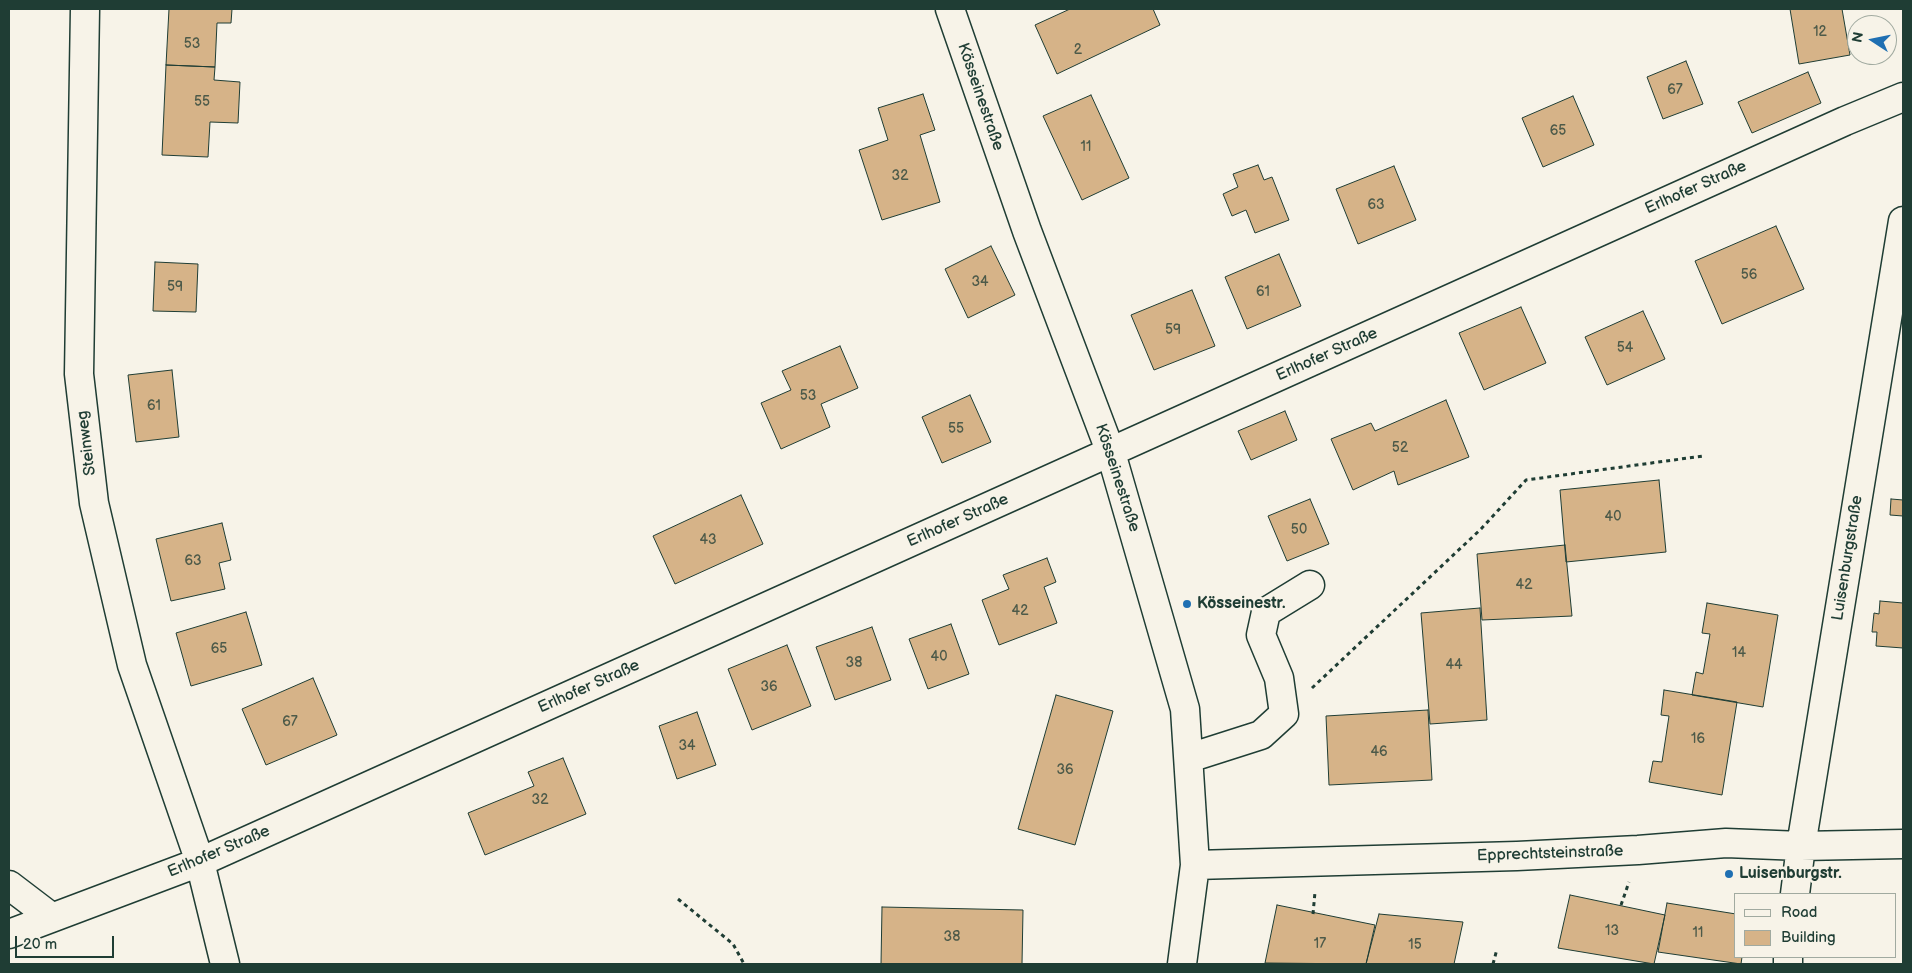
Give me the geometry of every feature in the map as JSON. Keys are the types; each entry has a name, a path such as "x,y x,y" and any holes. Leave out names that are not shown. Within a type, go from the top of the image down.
{"street":[{"name":"Steinweg","path":"85,9 79,374 94,503 132,666 200,862 225,964"},
{"name":"Kösseinestraße","path":"951,9 1027,231 1110,453 1185,709 1195,865 1182,964"},
{"name":"Erlhofer Straße","path":"9,934 200,862 1836,125 1903,98"},
{"name":"Luisenburgstraße","path":"1795,893 1801,846 1903,221"},
{"path":"1189,758 1261,735 1284,714 1280,678 1261,635 1266,612 1310,585"},
{"name":"Epprechtsteinstraße","path":"1195,865 1517,856 1638,850 1726,843 1801,846 1903,844"},
{"path":"9,885 51,917"}],"path":[{"path":"1284,714 1481,529 1526,480 1703,456"},
{"path":"678,899 733,944 744,964"},
{"path":"1494,964 1497,949"}],"building":[{"path":"169,9 232,9 231,23 217,23 215,67 166,65"},
{"path":"1070,9 1153,9 1160,25 1057,74 1035,25"},
{"path":"1790,9 1842,9 1847,38 1847,56 1799,64"},
{"path":"1686,61 1703,104 1663,119 1647,77"},
{"path":"166,65 215,67 214,80 240,82 238,123 210,122 208,157 162,155"},
{"path":"1808,72 1821,103 1752,133 1738,102"},
{"path":"923,94 935,130 920,135 940,202 882,220 859,150 888,140 878,108"},
{"path":"1091,95 1129,178 1082,200 1043,116"},
{"path":"1573,96 1594,145 1543,167 1522,118"},
{"path":"1258,165 1264,180 1272,177 1289,220 1255,233 1246,210 1232,216 1223,194 1238,187 1233,174"},
{"path":"1394,166 1416,220 1358,244 1336,189"},
{"path":"1776,226 1804,289 1722,324 1695,261"},
{"path":"991,246 1015,295 968,318 945,269"},
{"path":"1279,254 1301,306 1247,329 1225,277"},
{"path":"155,262 198,264 196,312 153,311"},
{"path":"1192,290 1215,346 1154,370 1131,315"},
{"path":"1521,307 1546,363 1484,390 1459,333"},
{"path":"1643,311 1665,359 1607,385 1585,337"},
{"path":"840,346 858,388 821,404 830,427 781,449 761,403 791,390 782,371"},
{"path":"172,370 179,437 136,442 128,375"},
{"path":"970,395 991,442 942,463 922,417"},
{"path":"1446,400 1469,457 1398,485 1394,471 1353,490 1331,439 1371,423 1375,431"},
{"path":"1285,411 1297,440 1251,460 1238,431"},
{"path":"1659,480 1666,552 1566,562 1560,490"},
{"path":"741,495 763,544 675,584 653,536"},
{"path":"1310,499 1329,544 1287,561 1268,516"},
{"path":"1891,499 1903,500 1903,516 1890,515"},
{"path":"222,523 231,560 219,563 225,589 171,601 156,539"},
{"path":"1565,545 1572,616 1482,620 1477,554"},
{"path":"1047,558 1056,582 1044,587 1057,623 999,645 982,600 1009,589 1003,575"},
{"path":"1880,601 1903,603 1903,648 1876,646 1877,632 1872,632 1874,613 1879,614"},
{"path":"1707,603 1778,615 1763,707 1692,695 1696,672 1703,674 1710,634 1702,633"},
{"path":"1480,608 1487,720 1430,724 1421,613"},
{"path":"246,612 262,665 191,686 176,633"},
{"path":"951,624 969,674 928,689 909,639"},
{"path":"872,627 891,680 835,700 816,647"},
{"path":"787,645 811,706 752,730 728,669"},
{"path":"313,678 337,735 266,765 242,709"},
{"path":"1664,690 1737,702 1722,795 1649,782 1653,761 1662,762 1669,716 1661,715"},
{"path":"1056,695 1113,711 1075,845 1018,829"},
{"path":"1428,710 1432,780 1329,785 1326,716"},
{"path":"697,712 716,765 677,779 659,726"},
{"path":"563,758 586,814 485,855 468,813 534,786 528,772"},
{"path":"1570,895 1665,915 1654,964 1558,948"},
{"path":"1667,903 1734,914 1734,958 1742,958 1741,964 1658,952"},
{"path":"1277,905 1375,925 1366,964 1265,963"},
{"path":"882,907 1023,910 1022,964 881,964"},
{"path":"1379,914 1463,922 1454,964 1366,964"}],"place":[{"name":"Kösseinestr.","path":"1187,604"},
{"name":"Luisenburgstr.","path":"1729,874"}]}
